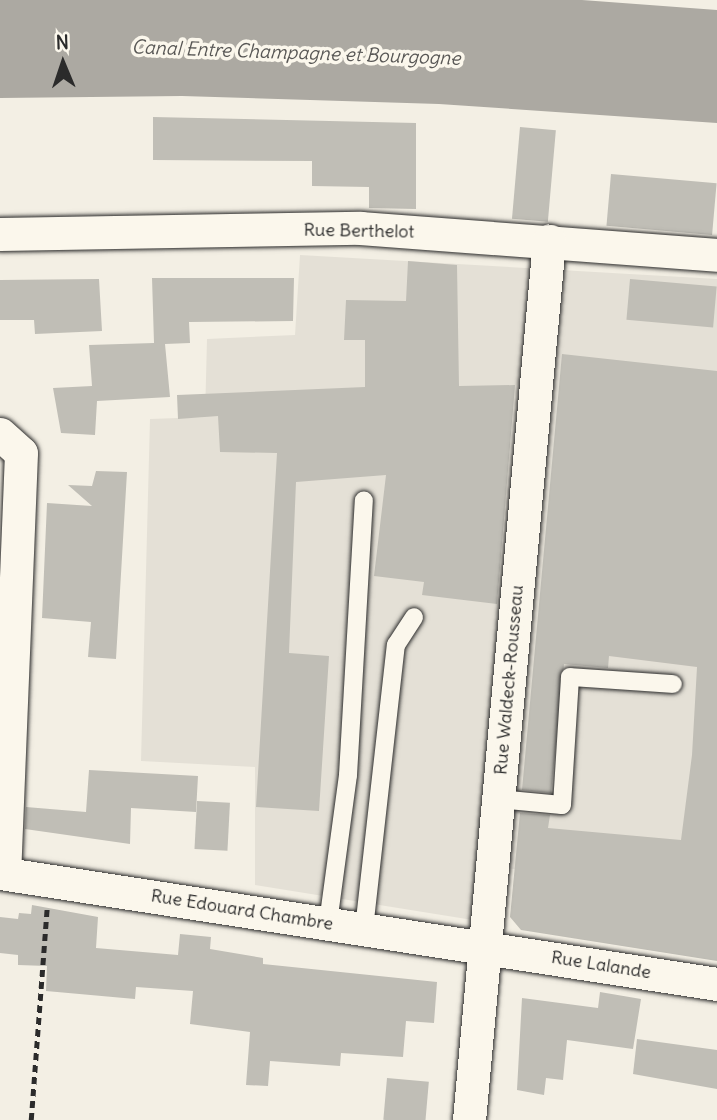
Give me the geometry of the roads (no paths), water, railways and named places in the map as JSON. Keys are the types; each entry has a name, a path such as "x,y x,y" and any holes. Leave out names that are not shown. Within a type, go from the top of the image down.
{"street":[{"name":"Rue Berthelot","path":"0,234 360,228 717,255"},
{"name":"Rue Waldeck-Rousseau","path":"469,1120 549,241"},
{"path":"0,434 21,453 2,873"},
{"name":"Rue Edouard Chambre","path":"2,873 485,947"},
{"name":"Rue Lalande","path":"485,947 717,984"}],"lane":[{"path":"328,923 348,775 364,500"},
{"path":"364,929 396,645 414,617"},
{"path":"498,799 562,805 570,677 673,684"}],"water":[{"name":"Canal Entre Champagne et Bourgogne","path":"0,0 582,0 717,10 717,123 439,104 182,96 0,98"}]}
